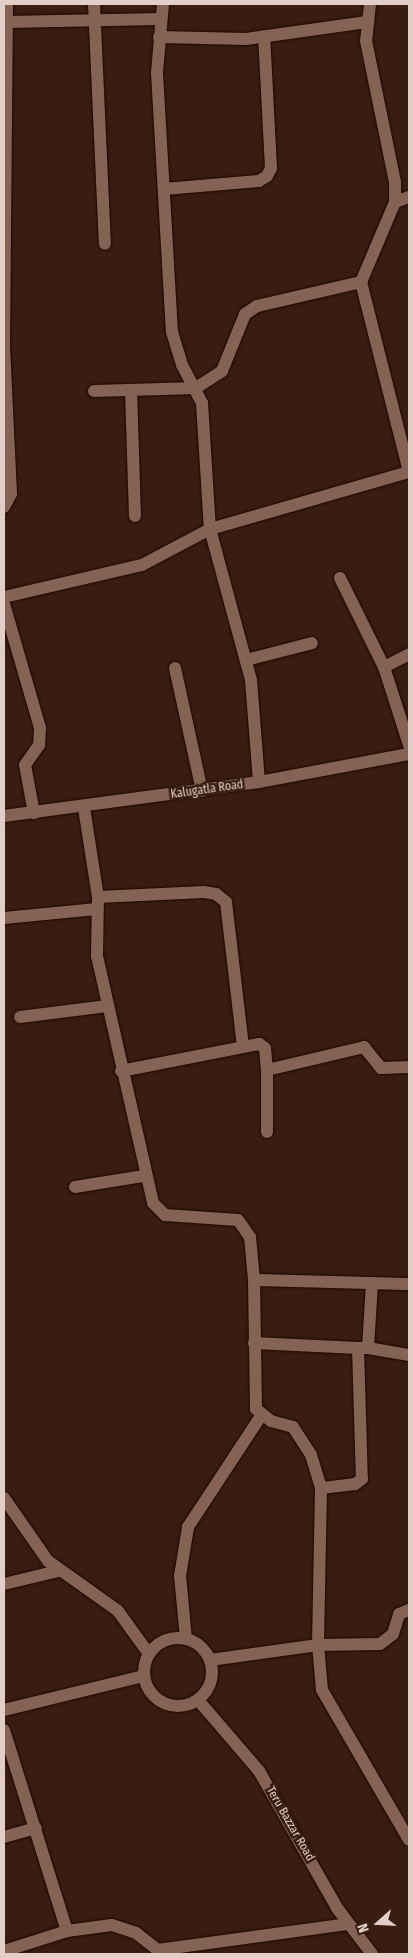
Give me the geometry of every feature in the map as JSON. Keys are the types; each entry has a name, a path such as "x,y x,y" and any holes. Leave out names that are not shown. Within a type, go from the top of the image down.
{"street":[{"path":"4,507 11,494 4,339 7,4"},
{"path":"94,4 105,244"},
{"path":"163,4 159,37 164,189 172,332 182,365 196,388 203,416 210,529 246,660 254,700 259,782"},
{"path":"4,597 142,564 210,529 409,472 362,282 395,202 395,182 366,41 370,4"},
{"path":"7,22 161,19"},
{"path":"159,37 264,36 368,22"},
{"path":"164,189 259,181 267,176 271,168 264,36"},
{"path":"395,202 409,197"},
{"path":"94,391 196,388 222,371 245,314 257,306 362,282"},
{"path":"131,390 135,516"},
{"path":"340,578 384,667 409,744"},
{"path":"4,604 40,728 39,745 25,764 34,813"},
{"path":"246,660 312,643"},
{"path":"384,667 409,654"},
{"path":"175,668 202,791"},
{"name":"Kalugatla Road","path":"4,816 84,808 202,791 409,754"},
{"path":"84,808 97,903 94,939 144,1176 158,1212 228,1218 245,1226 254,1280 254,1398 261,1416 293,1427 311,1455 321,1488 319,1675 328,1704 409,1840"},
{"path":"4,918 97,903 204,892 216,894 226,902 243,1046"},
{"path":"20,1016 107,1006"},
{"path":"121,1071 243,1046 265,1048 267,1132"},
{"path":"267,1070 364,1047 381,1068 409,1067"},
{"path":"76,1187 144,1176"},
{"path":"254,1280 409,1284"},
{"path":"321,1488 355,1484 362,1479 363,1348 372,1283"},
{"path":"254,1342 363,1348 409,1355"},
{"path":"186,1639 165,1641 149,1654 144,1676 147,1688 164,1704 176,1707 198,1700 211,1681 210,1660 186,1639 180,1567 188,1526 261,1416"},
{"path":"4,1498 58,1572 118,1611 149,1654"},
{"path":"4,1584 58,1572"},
{"path":"210,1660 318,1645 388,1642 394,1620 409,1610"},
{"path":"4,1710 144,1676"},
{"name":"Teru Bazzar Road","path":"198,1700 259,1771 348,1924 372,1954"},
{"path":"4,1730 67,1931"},
{"path":"4,1837 36,1828"},
{"path":"4,1951 67,1931 112,1925 136,1933 158,1952 348,1924"}]}
